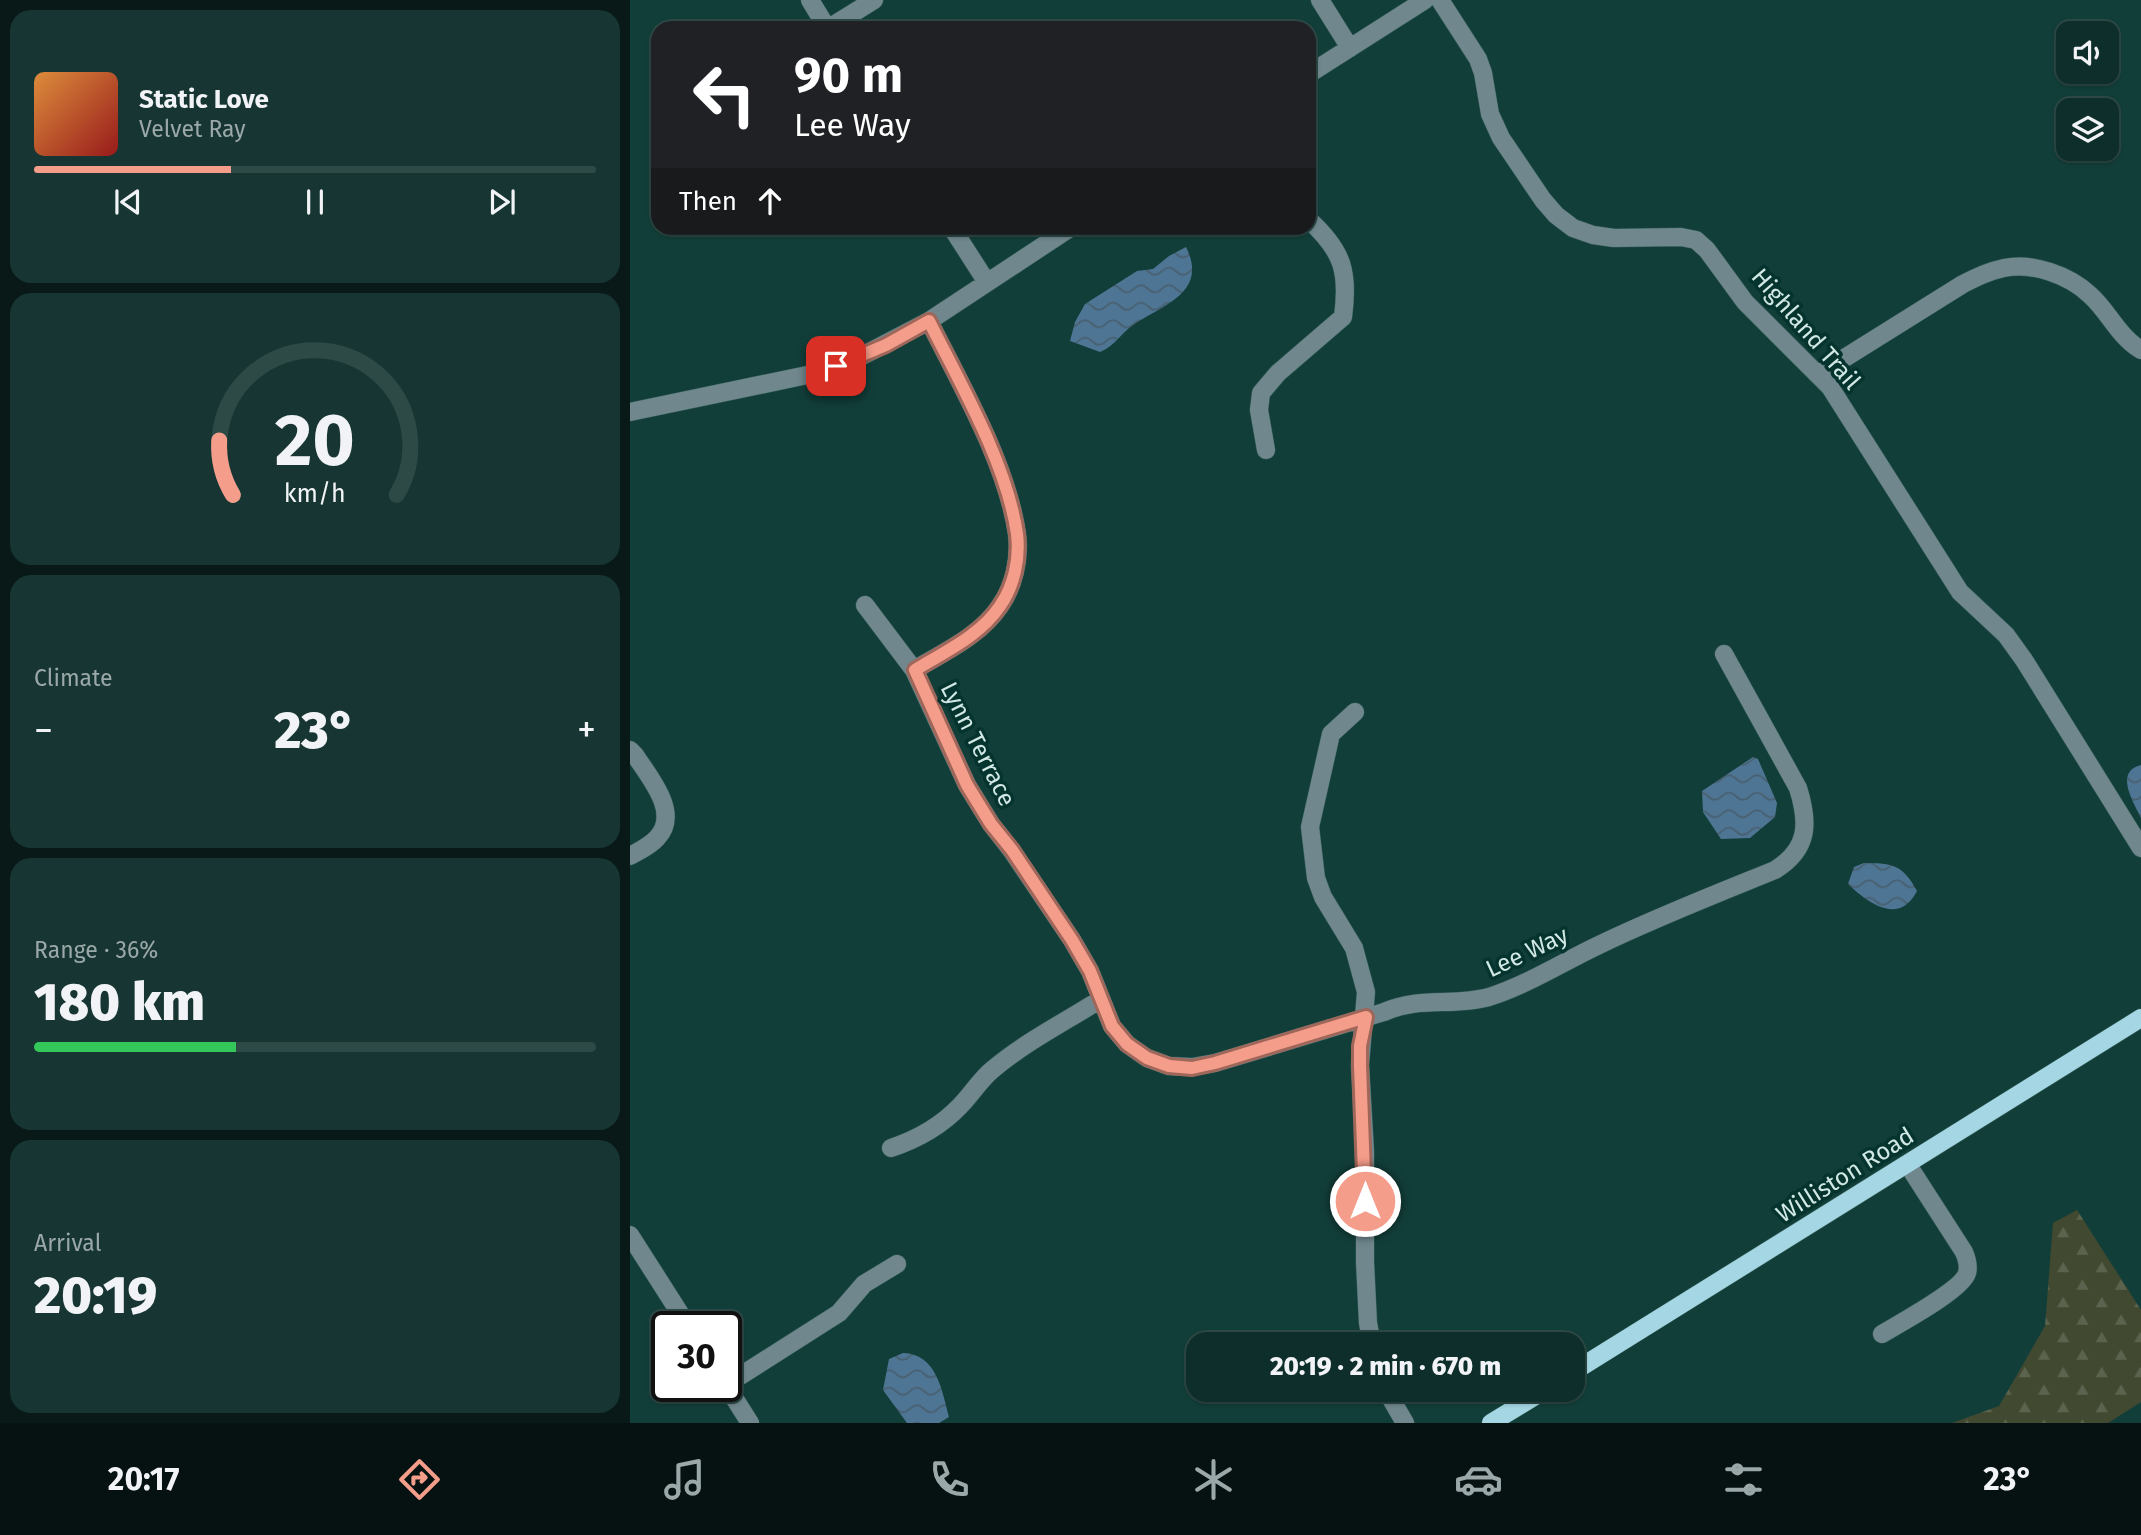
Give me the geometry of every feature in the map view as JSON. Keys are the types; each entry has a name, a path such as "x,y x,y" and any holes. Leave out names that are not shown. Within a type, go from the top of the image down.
{"main road":[{"name":"Williston Road","path":"1585,1365 2141,1018"},
{"path":"1491,1423 1525,1402"}],"street":[{"path":"810,0 824,21"},
{"path":"840,21 874,0"},
{"path":"1320,0 1350,48"},
{"path":"1316,70 1425,0"},
{"name":"Highland Trail","path":"1440,0 1478,59 1490,114 1501,138 1556,215 1573,228 1593,235 1614,238 1681,237 1696,240 1717,261 1745,302 1830,387 1960,592 2006,635 2024,660 2141,848"},
{"path":"1266,450 1259,410 1261,393 1278,373 1343,317 1345,270 1337,251 1316,227"},
{"path":"956,235 986,281"},
{"path":"630,412 812,374 886,345 929,321 1059,235"},
{"path":"1819,374 1964,284 2006,267 2051,273 2071,282 2090,295 2117,330 2141,350"},
{"path":"915,670 973,634 987,622 1009,591 1017,554 1017,535 1011,510 992,452 929,321"},
{"name":"Lynn Terrace","path":"865,605 915,670 967,785 1072,940"},
{"name":"Lee Way","path":"1072,940 1090,971 1112,1026 1127,1044 1147,1058 1169,1066 1192,1068 1215,1063 1401,1004 1486,998 1516,987 1653,920 1775,870 1798,850 1804,835 1804,812 1798,788 1724,654"},
{"path":"1354,712 1331,734 1310,827 1316,878 1323,897 1345,930 1360,966 1366,992 1360,1065 1365,1151 1365,1262 1371,1332"},
{"path":"630,750 661,796 665,815 665,825 659,836 630,856"},
{"path":"891,1148 917,1139 940,1124 999,1064 1017,1050 1101,999"},
{"path":"1882,1334 1956,1288 1968,1272 1964,1252 1908,1165"},
{"path":"630,1235 678,1311"},
{"path":"742,1375 839,1313 864,1284 897,1264"},
{"path":"737,1402 750,1423"},
{"path":"1393,1402 1405,1423"}],"green space":[{"path":"2077,1210 2141,1310 2141,1402 2108,1423 1952,1423 1999,1406 2045,1326 2053,1223"}],"water":[{"path":"1186,247 1192,263 1192,276 1179,296 1133,325 1110,347 1100,352 1070,341 1075,322 1085,304 1137,271 1153,269"},
{"path":"1753,757 1758,759 1777,803 1775,817 1750,838 1721,839 1703,812 1702,791"},
{"path":"2141,765 2141,818 2130,796 2127,780 2128,774"},
{"path":"1864,863 1890,865 1902,871 1917,891 1910,902 1893,909 1883,908 1848,884 1854,867"},
{"path":"903,1353 924,1360 931,1367 949,1417 939,1423 907,1423 883,1390 889,1359"}],"route":[{"path":"836,366 886,345 929,321 987,439 1017,535 1015,573 1009,591 987,622 973,634 915,670 967,785 1072,940 1090,971 1112,1026 1127,1044 1147,1058 1169,1066 1192,1068 1366,1017 1360,1046 1365,1201"}]}
